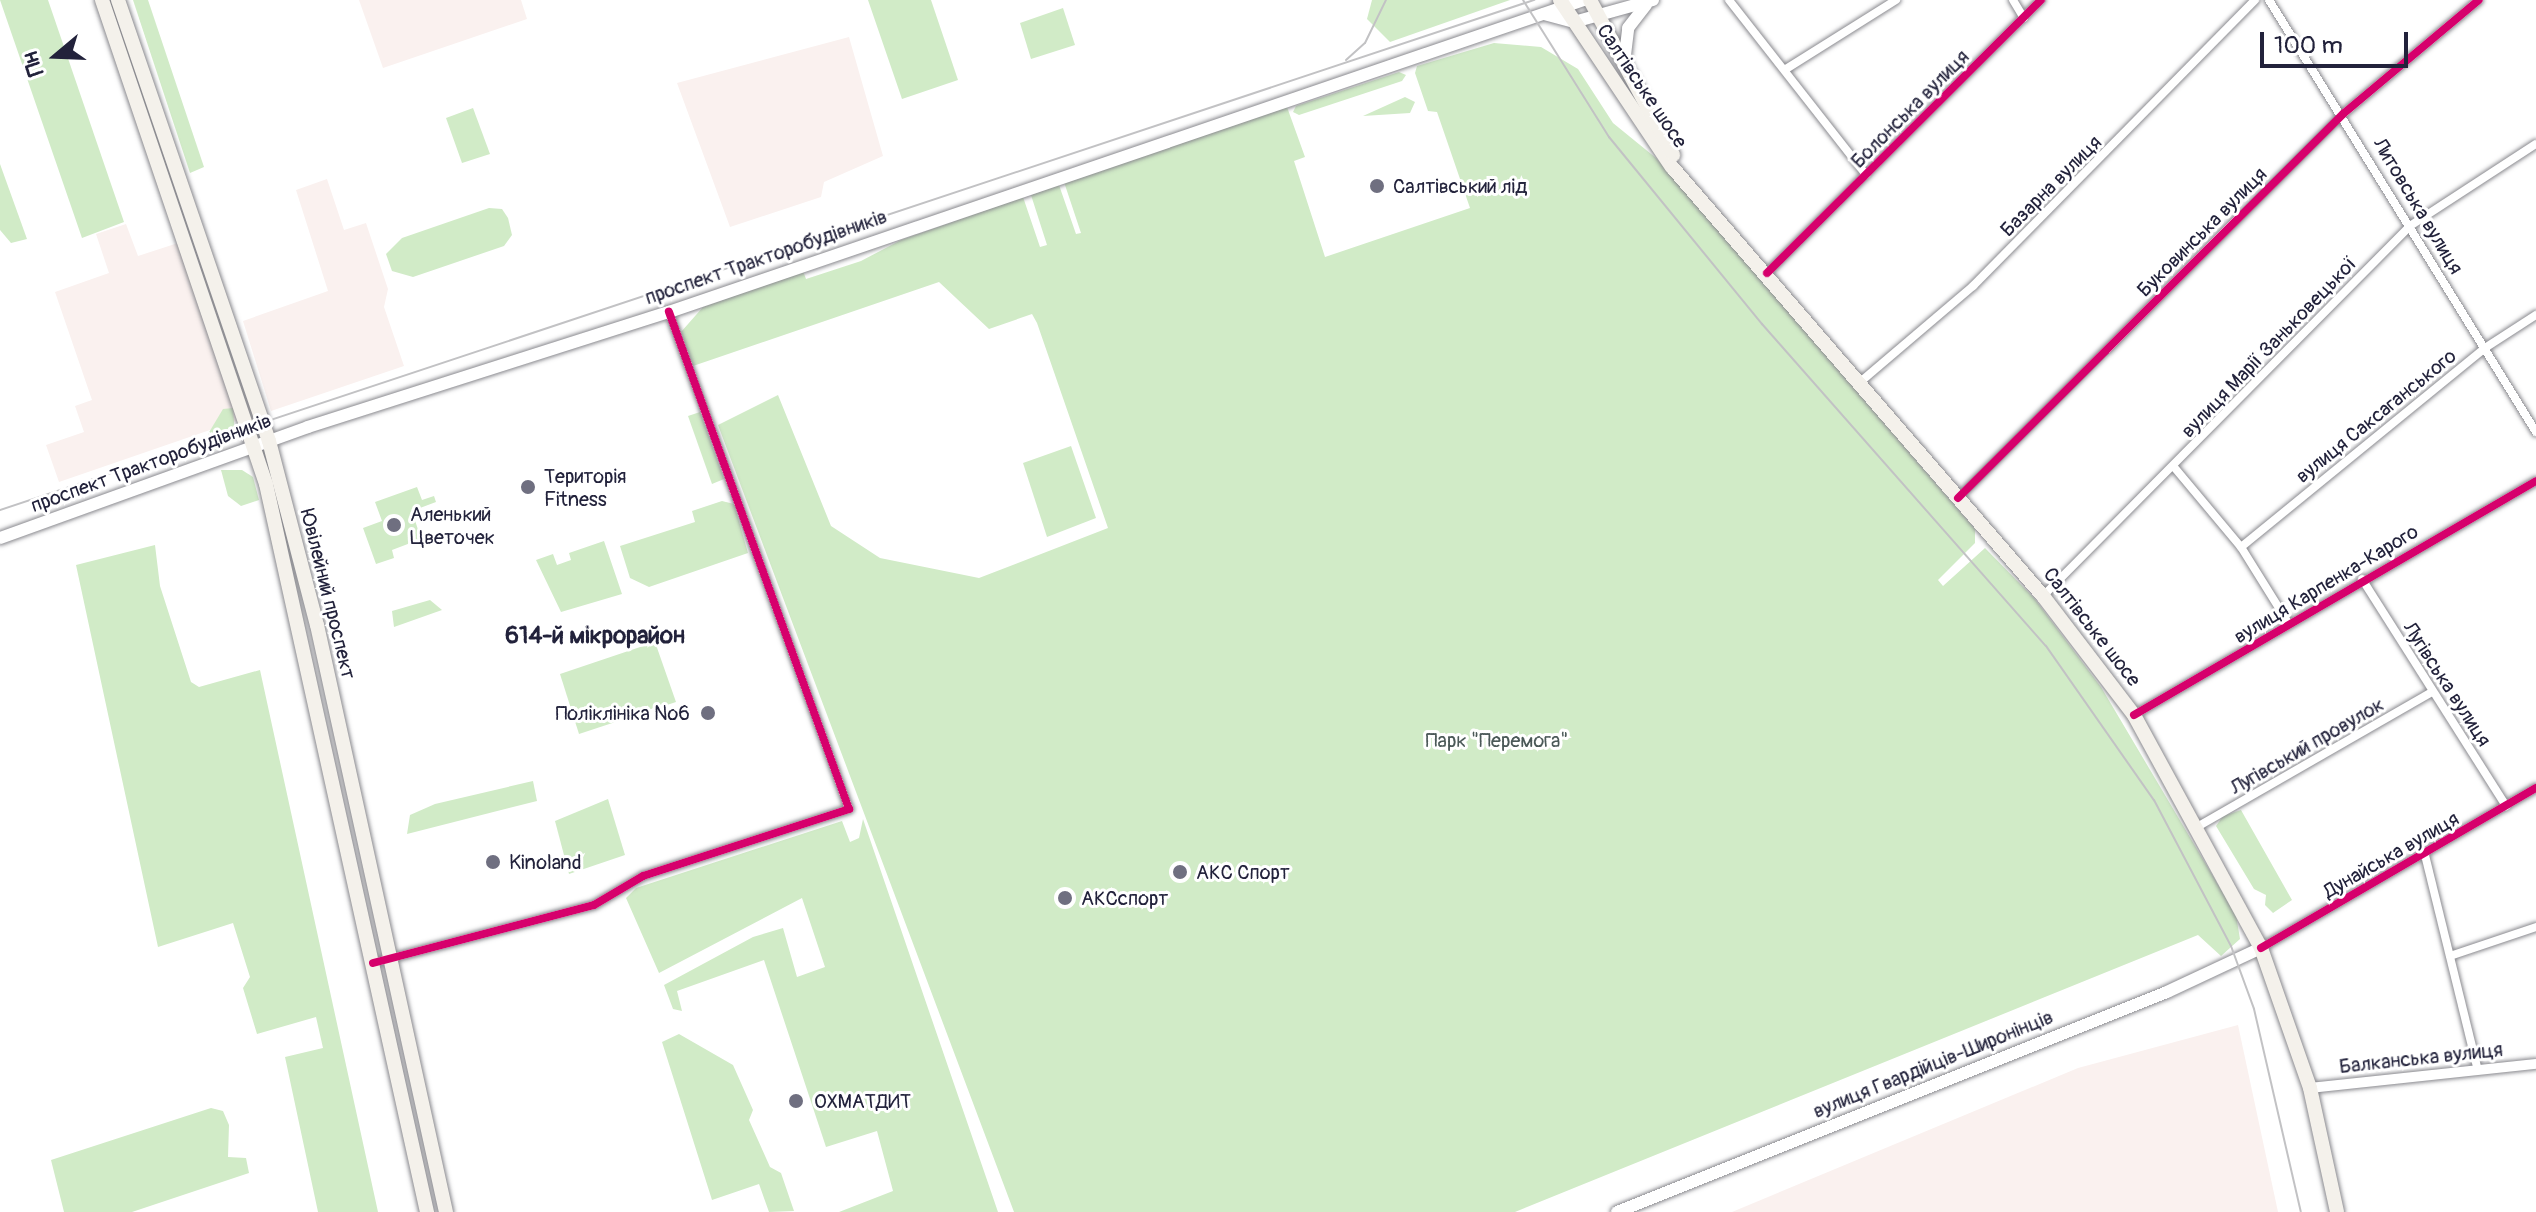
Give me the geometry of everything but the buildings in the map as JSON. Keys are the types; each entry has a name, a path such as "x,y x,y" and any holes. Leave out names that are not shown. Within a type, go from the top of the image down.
{"main road":[{"name":"Ювілейний проспект","path":"102,0 262,444 427,1212"},
{"name":"Ювілейний проспект","path":"118,0 262,444 368,856 446,1212"},
{"name":"проспект Тракторобудівників","path":"0,538 262,444 669,312 1544,14 1562,4 1584,0"},
{"name":"Салтівське шосе","path":"1590,0 1695,192"},
{"path":"1544,14 1574,22 1600,18 1652,0"},
{"path":"1624,63 1628,28 1652,0"},
{"name":"Салтівське шосе","path":"1562,4 1650,138 2043,596 2134,715 2261,948 2310,1088 2337,1212"},
{"path":"352,860 368,856"},
{"name":"вулиця Гвардійців-Широнінців","path":"1617,1212 2167,992 2261,948"}],"street":[{"path":"1729,0 1866,175"},
{"path":"1786,69 1896,0"},
{"path":"2013,0 2024,18"},
{"name":"Болонська вулиця","path":"1767,273 2041,0"},
{"name":"Базарна вулиця","path":"1859,383 1973,286 2255,0"},
{"name":"Литовська вулиця","path":"2269,0 2343,114 2536,432"},
{"name":"Буковинська вулиця","path":"1958,498 2343,114 2479,0"},
{"name":"вулиця Марії Заньковецької","path":"2043,596 2410,226 2536,144"},
{"path":"373,963 594,905 643,876 849,809 669,312"},
{"name":"вулиця Саксаганського","path":"2241,547 2485,348 2536,315"},
{"path":"2174,467 2241,547 2289,624"},
{"name":"вулиця Карпенка-Карого","path":"2134,715 2362,579 2536,481"},
{"name":"Лугівська вулиця","path":"2362,579 2506,806"},
{"name":"Лугівський провулок","path":"2197,827 2432,692"},
{"name":"Дунайська вулиця","path":"2261,948 2536,788"},
{"path":"2425,855 2478,1070"},
{"path":"2450,956 2536,927"},
{"name":"Балканська вулиця","path":"2310,1088 2536,1064"}],"shaded area":[{"path":"359,0 521,0 527,19 383,68"},
{"path":"849,37 883,156 824,182 821,197 730,227 677,83"},
{"path":"327,179 344,230 366,223 388,289 384,307 404,366 271,411 243,321 328,291 296,190"},
{"path":"126,224 138,256 178,243 239,420 59,482 46,445 84,432 75,406 92,400 55,292 109,273 96,234"},
{"path":"2238,1025 2278,1212 1732,1212 2078,1068"}],"green space":[{"path":"0,0 48,0 124,222 82,238"},
{"path":"133,0 148,0 204,167 190,173"},
{"path":"868,0 931,0 958,80 902,99"},
{"path":"1372,0 1510,0 1390,42 1367,19"},
{"path":"1063,8 1075,45 1031,59 1020,23"},
{"name":"Парк \"Перемога\"","path":"1494,43 1541,47 1578,69 1613,123 1656,158 1975,529 1975,543 1938,580 1943,586 1985,548 2034,598 2101,687 2236,915 2240,939 2221,956 2198,935 1515,1212 1014,1212 718,425 778,395 831,526 880,558 979,578 1108,528 1037,323 1032,314 989,329 939,282 693,366 681,332 703,307 803,271 806,279 861,261 901,240 1023,197 1040,247 1047,245 1031,195 1059,185 1076,234 1081,233 1064,182 1287,107 1305,157 1294,161 1325,257 1470,208 1437,112 1428,111 1415,73 1417,66"},
{"path":"1399,72 1406,75 1402,81 1299,115 1293,112 1296,106"},
{"path":"1405,97 1415,102 1410,113 1363,116"},
{"path":"473,108 490,154 462,163 446,118"},
{"path":"0,164 27,239 11,243 0,230"},
{"path":"489,208 502,209 508,218 512,235 504,246 413,277 392,271 386,254 402,238"},
{"path":"233,408 235,435 214,451 208,434 223,409"},
{"path":"700,412 724,479 712,484 688,416"},
{"path":"1071,446 1096,518 1047,537 1023,463"},
{"path":"221,470 242,470 253,477 259,500 241,506 228,496"},
{"name":"Аленький Цветочек","path":"417,487 422,500 434,496 436,502 412,511 421,539 392,550 394,558 376,564 363,528 382,521 375,502"},
{"path":"722,501 734,504 748,553 649,587 630,578 620,546 695,522 692,511"},
{"path":"604,541 622,594 561,612 536,560 553,554 557,565 571,560 569,553"},
{"path":"155,545 160,586 191,682 199,687 260,670 378,1212 318,1212 285,1057 323,1048 316,1017 257,1034 243,988 250,977 233,923 158,947 76,565"},
{"path":"430,600 442,610 394,627 392,611"},
{"path":"655,642 676,702 579,734 560,674"},
{"path":"533,781 537,801 407,834 410,815 435,804"},
{"path":"608,799 625,855 569,874 555,821"},
{"path":"2241,810 2292,900 2273,913 2265,905 2266,895 2254,889 2216,826 2223,816"},
{"path":"863,819 998,1212 839,1212 893,1191 877,1131 826,1147 764,960 677,991 682,1011 673,1009 664,985 753,937 783,928 797,977 825,967 802,898 659,973 626,898 636,888 842,821 850,842 859,838"},
{"path":"679,1034 733,1065 753,1110 749,1120 770,1167 781,1173 794,1211 769,1212 759,1184 712,1200 662,1042"},
{"path":"211,1108 223,1111 229,1125 228,1157 246,1158 249,1173 132,1212 64,1212 51,1160"}],"tram line":[{"path":"1346,60 1365,43 1386,0"},
{"path":"1523,0 1609,137 1762,324 2046,646 2154,800 2231,946 2254,1009 2301,1212"},
{"path":"0,510 1534,0"}],"cycle path":[{"path":"1767,273 2041,0"},
{"path":"1958,498 2343,114 2479,0"},
{"path":"373,963 594,905 643,876 849,809 669,312"},
{"path":"2134,715 2536,481"},
{"path":"2261,948 2536,788"}],"place":[{"name":"Салтівський лід","path":"1377,186"},
{"name":"Територія Fitness","path":"528,487"},
{"name":"Аленький Цветочек","path":"394,525"},
{"name":"Поліклініка №6","path":"708,713"},
{"name":"Kinoland","path":"493,862"},
{"name":"АКС Спорт","path":"1180,872"},
{"name":"АКСспорт","path":"1065,898"},
{"name":"ОХМАТДИТ","path":"796,1101"}],"district":[{"name":"614-й мікрорайон","path":"595,636"}]}
